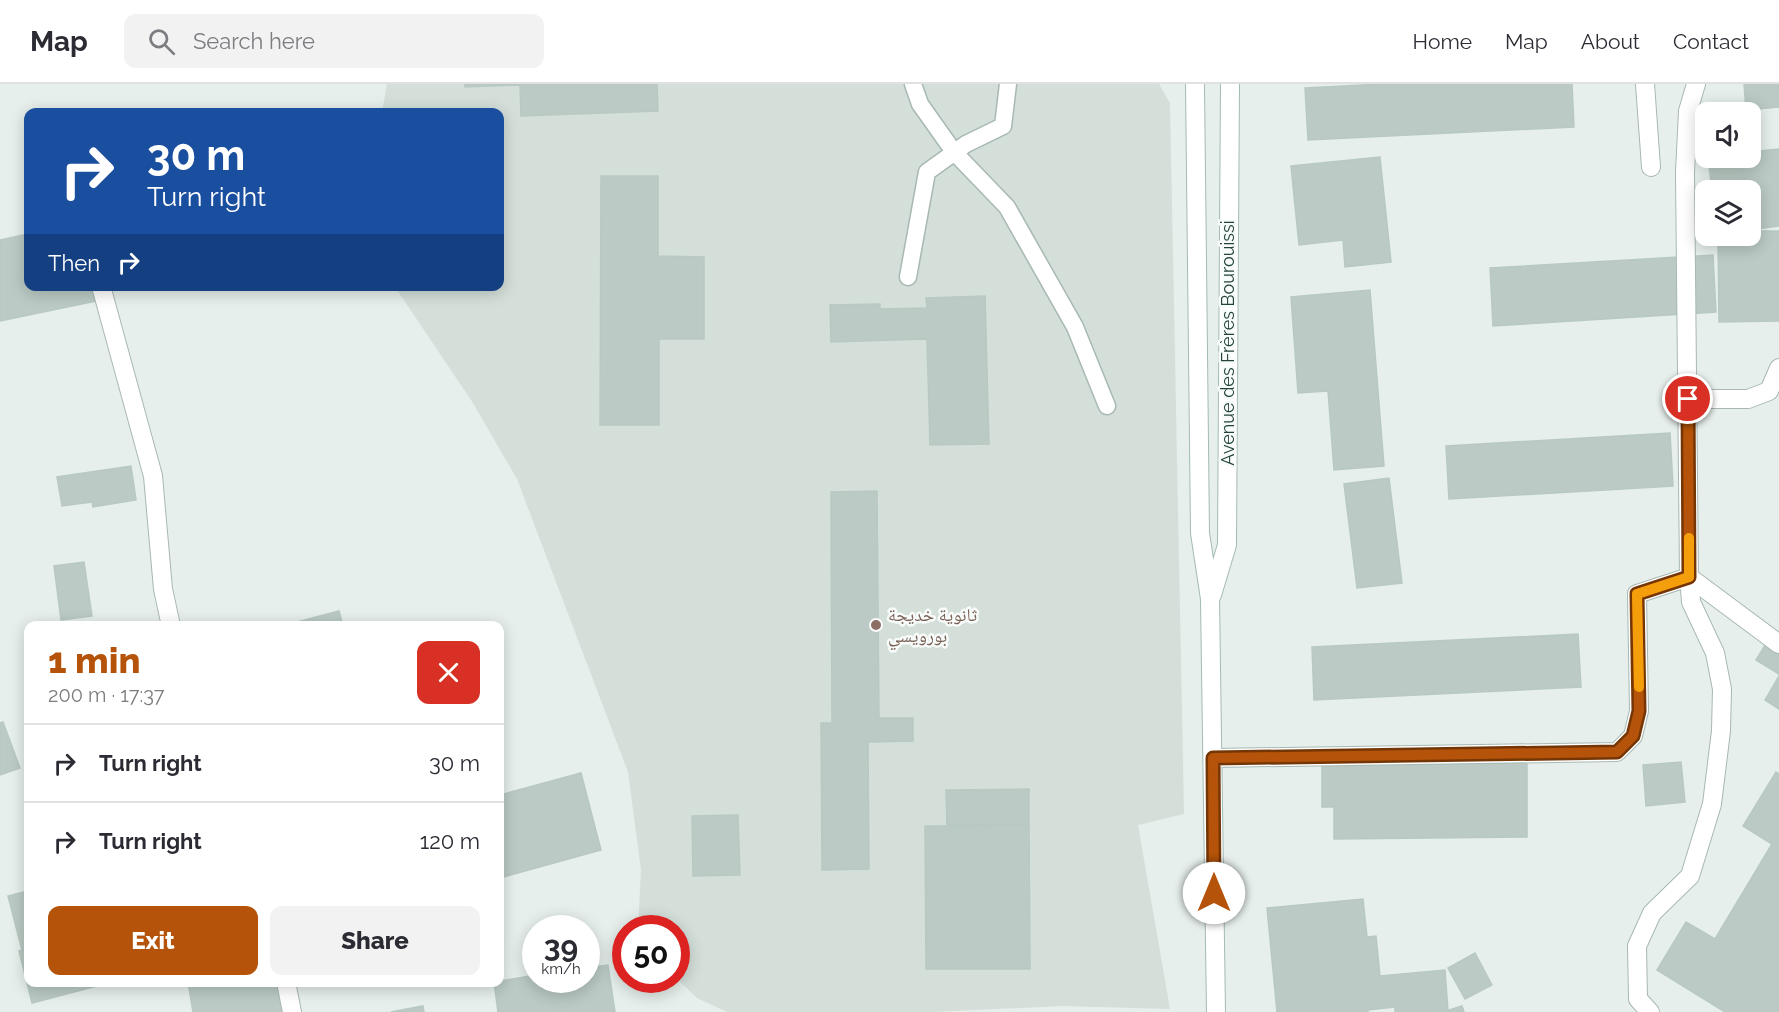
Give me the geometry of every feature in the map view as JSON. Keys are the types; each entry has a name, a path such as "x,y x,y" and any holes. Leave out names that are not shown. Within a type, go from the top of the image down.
{"street":[{"path":"1196,84 1200,533 1210,599 1216,1012"},
{"name":"Avenue des Frères Bourouissi","path":"1210,599 1227,545 1230,84"},
{"path":"1645,84 1651,167"},
{"path":"1650,1012 1638,999 1637,946 1652,913 1690,876 1712,804 1721,731 1722,689 1715,653 1691,602 1689,577 1685,172 1688,111 1696,84"},
{"path":"102,291 153,476 163,590 170,621"},
{"path":"1688,399 1748,399 1768,391 1779,368"},
{"path":"1213,758 1617,752 1633,736 1639,711 1637,594 1689,577"},
{"path":"1689,577 1779,644"},
{"path":"287,987 292,1012"}],"lane":[{"path":"913,84 920,104 954,153 1007,207 1075,327 1107,406"},
{"path":"908,277 927,171 1003,126 1008,84"}],"shaded area":[{"name":"ثانوية خديجة بورويسي","path":"387,84 1159,84 1170,103 1184,814 1138,825 1170,1009 1062,1006 934,1012 727,1012 697,998 690,991 690,915 639,915 641,870 628,772 517,479 473,403 398,291 504,291 504,108 383,108"}],"building":[{"path":"465,84 657,84 658,111 521,116 520,85 465,87"},
{"path":"1383,84 1572,84 1574,127 1308,140 1305,88"},
{"path":"1744,84 1779,84 1779,107 1761,109 1761,102 1745,102"},
{"path":"1779,149 1779,226 1761,228 1761,180 1711,180 1709,168 1761,168 1761,151"},
{"path":"1380,157 1391,262 1345,267 1343,240 1299,245 1291,166"},
{"path":"601,176 658,176 658,256 704,257 704,339 659,339 659,425 600,425"},
{"path":"1761,231 1779,231 1779,321 1719,322 1718,246 1761,246"},
{"path":"24,235 24,291 110,291 111,298 0,321 0,240"},
{"path":"1713,255 1716,312 1493,326 1490,268"},
{"path":"1370,290 1384,466 1334,470 1328,391 1298,393 1291,297"},
{"path":"985,296 989,444 930,445 927,339 831,342 830,305 880,304 880,309 927,308 926,298"},
{"path":"1670,433 1673,486 1449,499 1446,446"},
{"path":"131,466 136,500 93,507 92,502 62,506 57,477"},
{"path":"1389,478 1402,583 1357,588 1344,484"},
{"path":"877,491 879,718 913,718 913,741 868,742 869,869 822,870 821,723 832,723 831,492"},
{"path":"84,562 92,616 61,620 54,566"},
{"path":"339,611 342,621 301,621"},
{"path":"1578,634 1581,687 1314,700 1312,647"},
{"path":"1770,637 1779,642 1779,674 1756,660"},
{"path":"1779,676 1779,709 1765,700"},
{"path":"3,722 20,768 0,775 0,723"},
{"path":"1527,756 1527,837 1334,839 1334,807 1322,807 1322,758"},
{"path":"1681,762 1685,802 1646,806 1643,765"},
{"path":"1776,772 1779,774 1779,1012 1725,1012 1657,970 1686,922 1715,939 1772,844 1743,826"},
{"path":"581,773 601,850 504,877 504,794"},
{"path":"1029,789 1029,825 947,825 946,790"},
{"path":"738,815 740,875 693,876 692,816"},
{"path":"1029,825 1030,969 926,969 925,826"},
{"path":"24,892 24,971 19,951 22,950 8,896"},
{"path":"1363,899 1367,937 1376,936 1380,976 1445,970 1448,1011 1395,1012 1395,1007 1368,1010 1368,1012 1277,1012 1267,908"},
{"path":"1475,953 1492,985 1465,999 1448,968"},
{"path":"608,965 615,1012 498,1012 495,987 504,987 504,980 522,977 522,993 600,993 600,966"},
{"path":"28,987 93,987 32,1003"},
{"path":"189,987 280,987 284,1012 193,1012"},
{"path":"423,1006 424,1012 391,1012"},
{"path":"1462,1006 1464,1012 1443,1012"}],"slow traffic":[{"path":"1639,687 1637,594 1689,577 1689,538"}],"place":[{"name":"ثانوية خديجة بورويسي","path":"876,625"}],"route":[{"path":"1214,893 1213,758 1617,752 1633,736 1639,711 1637,594 1689,577 1688,399"}]}
